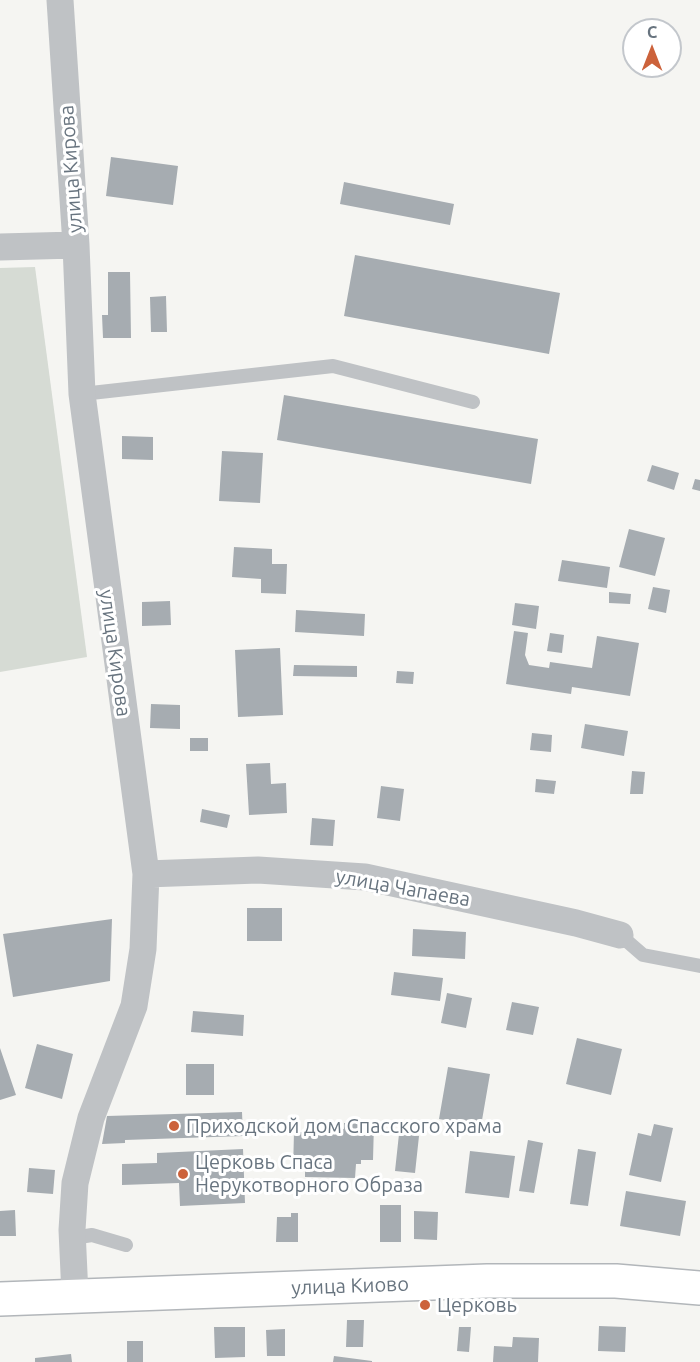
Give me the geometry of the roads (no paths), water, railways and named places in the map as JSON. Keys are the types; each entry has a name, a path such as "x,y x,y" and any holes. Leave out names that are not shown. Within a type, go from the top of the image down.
{"main road":[{"name":"улица Киово","path":"0,1299 487,1281 616,1281 700,1288"}],"street":[{"name":"улица Кирова","path":"60,0 76,245 82,394 146,874 143,949 134,1006 91,1118 75,1183 73,1238 75,1295"},
{"path":"0,248 76,245"},
{"name":"улица Чапаева","path":"146,874 258,870 365,877 564,920 620,936"}],"lane":[{"path":"82,394 333,366 473,402"},
{"path":"620,936 643,955 700,966"},
{"path":"73,1238 92,1235 126,1245"}],"place":[{"name":"Приходской дом Спасского храма","path":"174,1126"},
{"name":"Церковь Спаса Нерукотворного Образа","path":"183,1174"},
{"name":"Церковь","path":"425,1305"}]}
